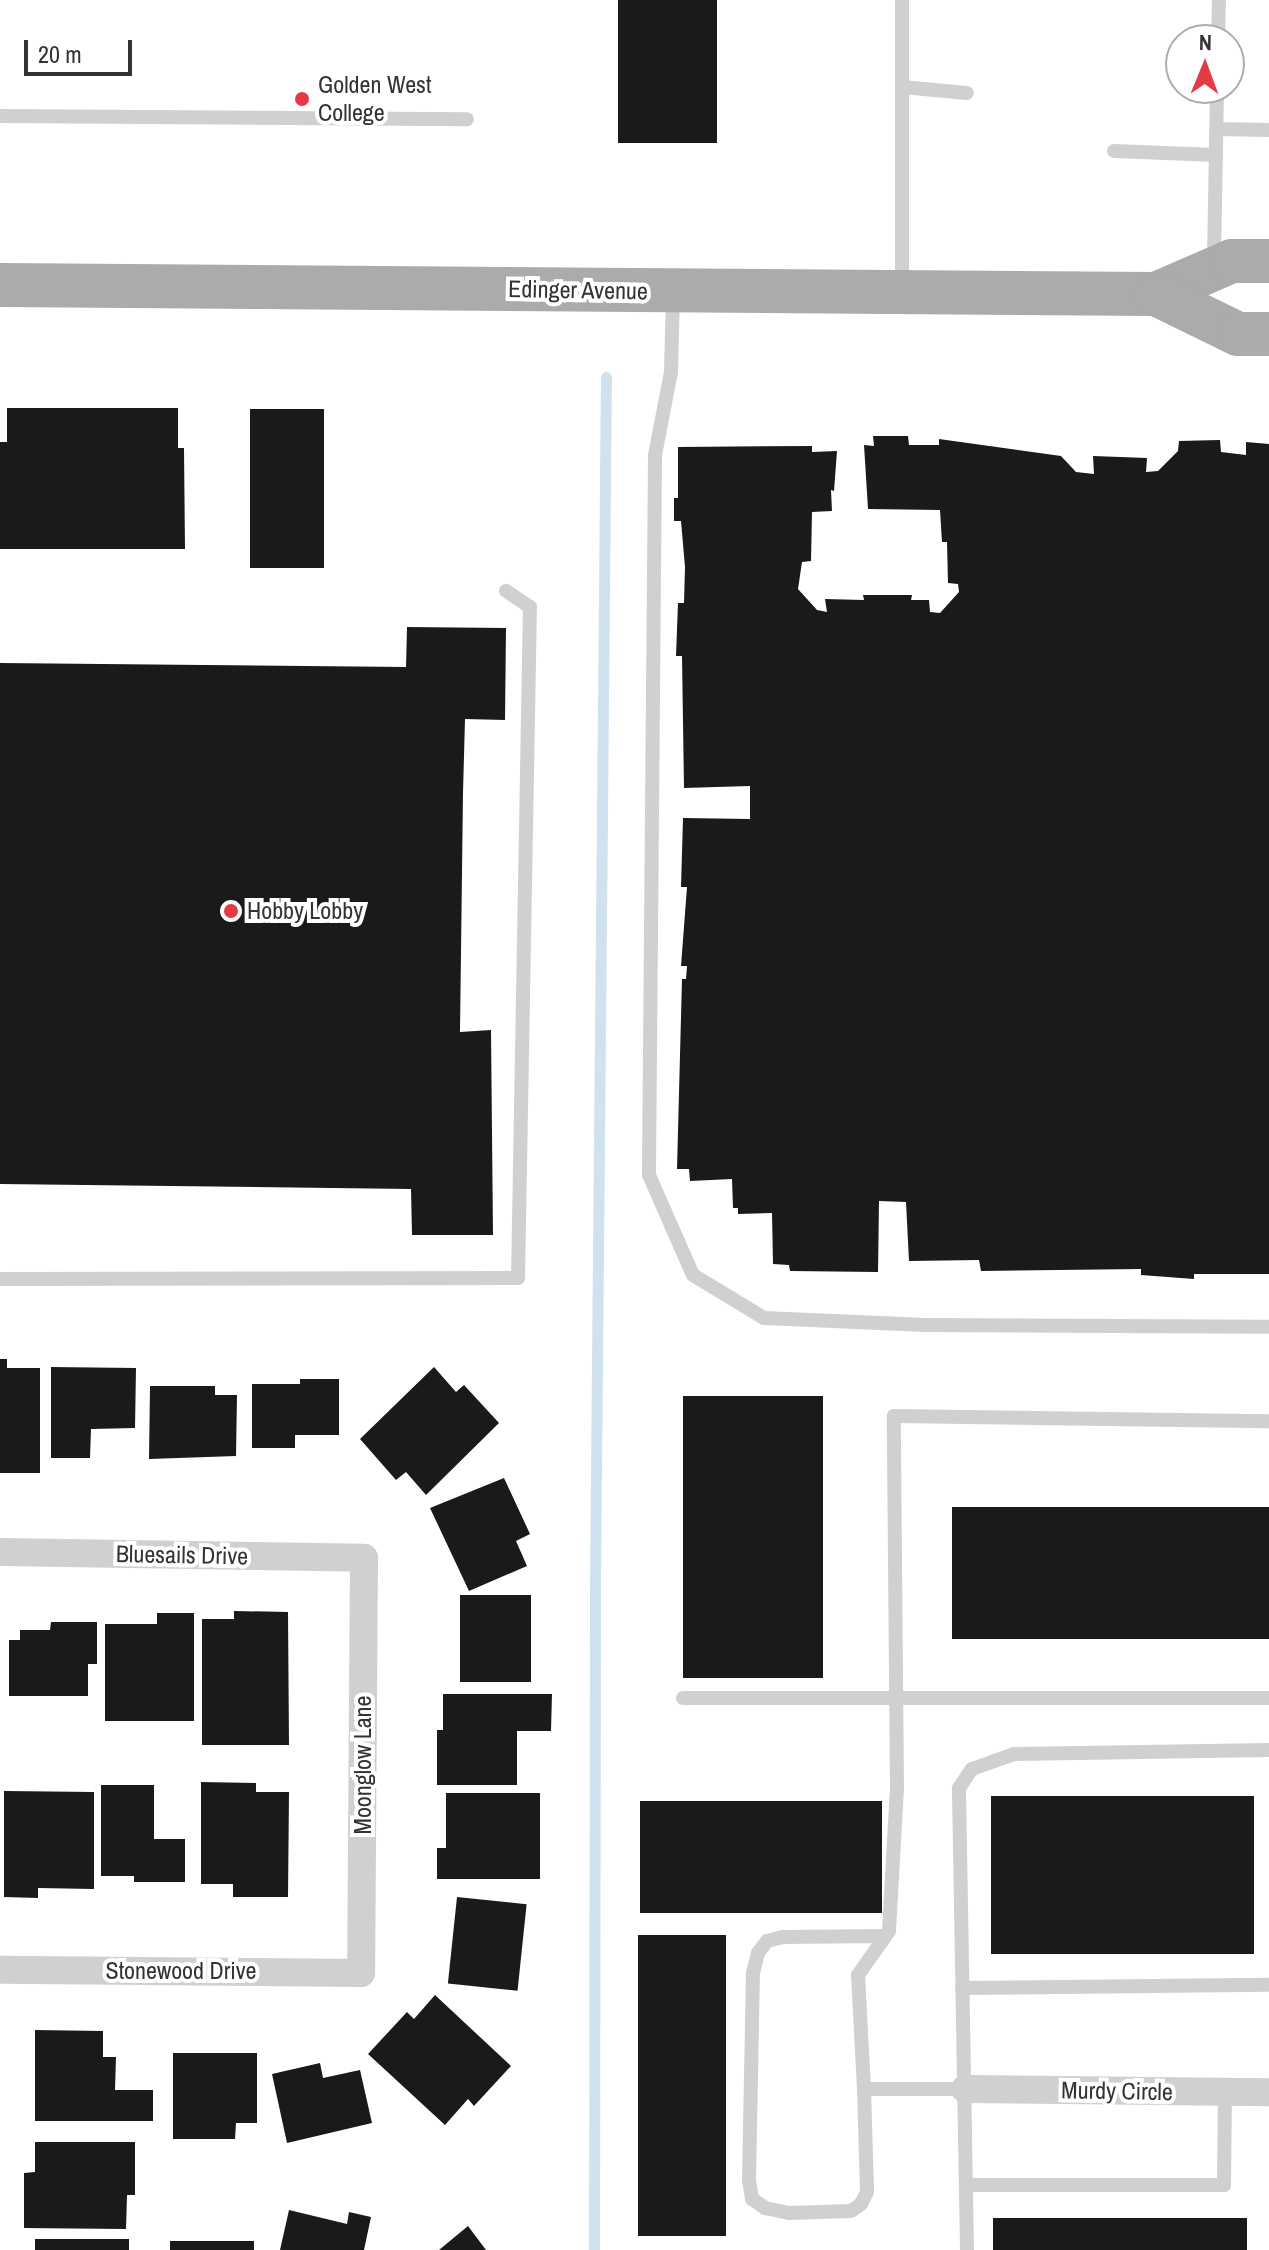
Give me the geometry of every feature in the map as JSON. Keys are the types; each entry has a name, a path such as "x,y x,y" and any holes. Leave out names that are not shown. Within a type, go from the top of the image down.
{"main road":[{"name":"Edinger Avenue","path":"0,285 1156,294 1232,261 1269,261"},
{"name":"Edinger Avenue","path":"1156,294 1238,334 1269,334"}],"street":[{"name":"Bluesails Drive","path":"0,1552 364,1558"},
{"name":"Moonglow Lane","path":"361,1973 364,1558"},
{"name":"Stonewood Drive","path":"0,1970 361,1973"},
{"name":"Murdy Circle","path":"965,2089 1269,2092"}],"lane":[{"path":"902,0 902,292"},
{"path":"1218,24 1219,0"},
{"path":"902,87 967,93"},
{"path":"1213,269 1217,104"},
{"path":"0,116 467,119"},
{"path":"1216,129 1269,130"},
{"path":"1114,151 1216,155"},
{"path":"673,291 671,372 655,455 649,1175 693,1275 764,1318 926,1325 1269,1327"},
{"path":"0,1279 518,1278 530,607 506,591"},
{"path":"885,1936 783,1937 767,1941 758,1953 752,1989 749,2180 752,2199 765,2208 789,2213 851,2211 861,2204 867,2192 858,1975 889,1931 897,1790 894,1416 1269,1421"},
{"path":"683,1698 1269,1698"},
{"path":"967,2250 959,1788 972,1769 1014,1754 1269,1750"},
{"path":"962,1988 1269,1985"},
{"path":"864,2089 965,2089"},
{"path":"966,2185 1224,2185 1225,2092"}],"building":[{"path":"618,0 717,0 717,143 618,143"},
{"path":"7,408 178,408 178,448 184,448 185,549 0,549 0,442 7,442"},
{"path":"250,409 324,409 324,568 250,568"},
{"path":"873,436 908,436 909,445 939,445 939,439 1061,456 1076,472 1094,474 1093,456 1147,458 1146,472 1158,471 1178,451 1179,441 1220,440 1221,452 1246,455 1246,442 1269,444 1269,1274 1194,1274 1194,1279 1141,1275 1141,1269 981,1271 979,1260 909,1261 906,1202 879,1201 878,1272 790,1271 789,1265 773,1264 772,1213 738,1214 738,1208 733,1208 732,1179 690,1181 689,1169 677,1169 682,979 686,979 687,966 681,966 687,887 681,887 683,818 750,819 750,786 684,788 682,656 676,656 678,603 684,603 685,567 681,521 674,521 674,498 678,498 678,447 812,446 812,452 837,451 834,491 831,490 832,511 812,512 811,561 802,562 798,589 817,610 827,612 825,599 864,600 863,595 912,595 911,600 929,600 930,612 940,613 959,592 958,584 948,583 947,542 942,542 940,510 868,509 864,445 874,446"},
{"name":"Hobby Lobby","path":"407,627 506,628 505,720 465,719 463,793 460,1032 491,1030 493,1235 412,1235 411,1189 0,1184 0,663 406,667"},
{"path":"0,1359 7,1359 7,1368 40,1368 40,1473 0,1473"},
{"path":"51,1367 136,1368 135,1428 91,1429 90,1458 51,1458"},
{"path":"434,1367 456,1392 464,1385 499,1423 426,1495 406,1472 396,1480 360,1439"},
{"path":"300,1379 339,1379 339,1435 295,1435 295,1448 252,1448 252,1384 300,1384"},
{"path":"150,1386 215,1386 215,1395 237,1395 236,1456 149,1459"},
{"path":"683,1396 823,1396 823,1678 683,1678"},
{"path":"504,1478 530,1534 516,1541 527,1566 469,1591 430,1508"},
{"path":"952,1507 1269,1507 1269,1639 952,1639"},
{"path":"460,1595 531,1595 531,1682 460,1682"},
{"path":"234,1611 288,1612 289,1745 202,1745 202,1619 234,1619"},
{"path":"157,1613 194,1613 194,1721 105,1721 105,1624 157,1624"},
{"path":"51,1622 97,1622 97,1664 88,1664 88,1696 9,1696 9,1640 20,1640 20,1630 50,1630"},
{"path":"443,1694 552,1694 551,1731 517,1731 517,1785 437,1785 437,1730 443,1730"},
{"path":"201,1782 256,1783 256,1792 289,1792 288,1897 233,1897 233,1884 201,1884"},
{"path":"101,1785 154,1785 154,1839 185,1839 185,1882 134,1882 134,1876 101,1876"},
{"path":"4,1791 94,1792 94,1889 38,1888 38,1898 4,1897"},
{"path":"446,1793 540,1793 540,1879 437,1879 437,1848 446,1848"},
{"path":"991,1796 1254,1796 1254,1954 991,1954"},
{"path":"640,1801 882,1801 882,1913 640,1913"},
{"path":"457,1897 527,1904 518,1991 448,1984"},
{"path":"638,1935 726,1935 726,2236 638,2236"},
{"path":"435,1995 511,2066 474,2106 468,2099 445,2125 368,2054 407,2012 414,2019"},
{"path":"35,2030 103,2031 103,2057 116,2057 115,2090 153,2090 153,2121 35,2121"},
{"path":"173,2053 257,2053 257,2123 236,2123 235,2139 173,2139"},
{"path":"320,2063 323,2078 360,2070 372,2123 287,2143 272,2074"},
{"path":"35,2142 135,2142 135,2195 127,2195 126,2229 24,2228 24,2173 35,2172"},
{"path":"289,2210 347,2224 349,2212 371,2217 364,2250 280,2250"},
{"path":"993,2218 1247,2218 1247,2250 993,2250"},
{"path":"468,2226 486,2250 439,2250"},
{"path":"35,2239 129,2239 129,2250 35,2250"},
{"path":"170,2241 254,2241 254,2250 170,2250"}],"waterway":[{"path":"594,2250 595,1584 606,377"}],"place":[{"name":"Golden West College","path":"302,99"},
{"name":"Hobby Lobby","path":"231,911"}]}
